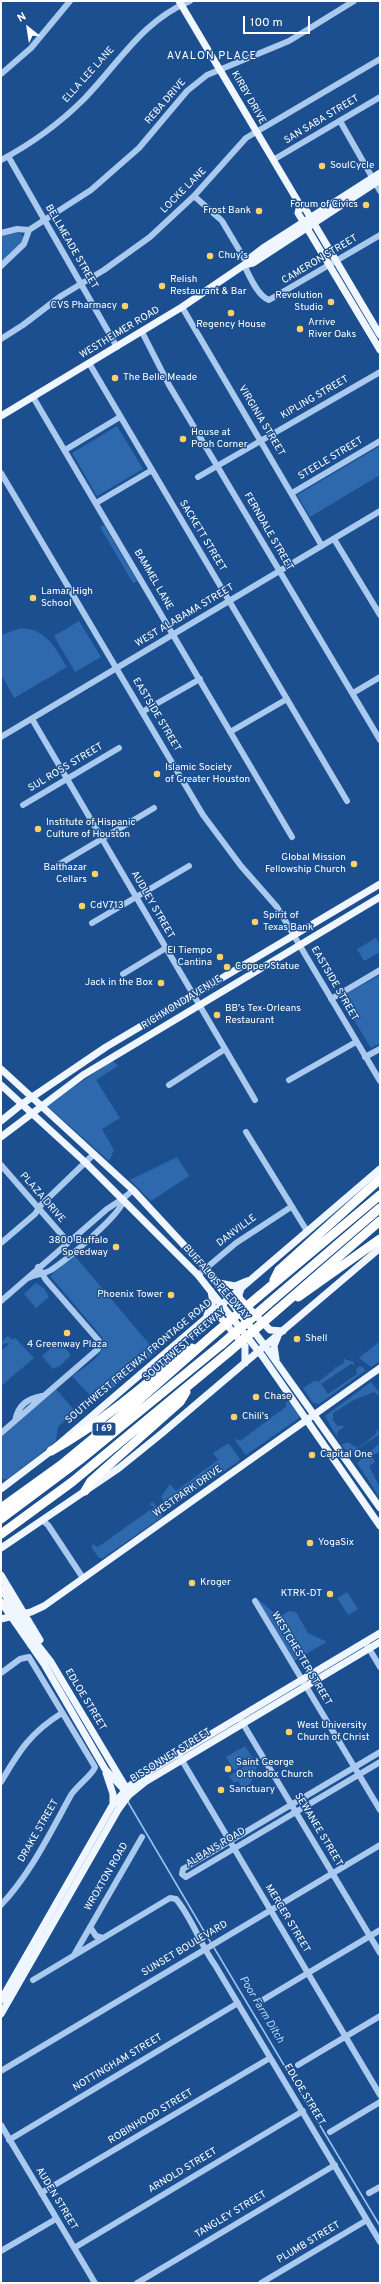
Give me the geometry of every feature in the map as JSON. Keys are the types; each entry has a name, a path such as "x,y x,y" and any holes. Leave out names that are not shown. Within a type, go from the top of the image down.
{"highway":[{"path":"269,1287 279,1270 380,1180"},
{"name":"SOUTHWEST FREEWAY","path":"1,1508 61,1465 118,1418 269,1287 380,1195"},
{"path":"1,1520 69,1473 380,1208"},
{"name":"I 69","path":"1,1534 72,1482 229,1352 380,1221"},
{"path":"284,1304 306,1294 380,1239"},
{"path":"51,1451 101,1418 183,1353 203,1344"},
{"path":"85,1491 91,1481 180,1402 188,1386"},
{"path":"1,1520 38,1493 163,1393"}],"main road":[{"name":"KIRBY DRIVE","path":"180,3 300,206 306,210 380,335"},
{"name":"WESTHEIMER ROAD","path":"1,416 142,332 246,264 253,263 312,220 376,180 380,173"},
{"name":"KIRBY DRIVE","path":"300,206 298,213 380,350"},
{"name":"RICHMOND AVENUE","path":"1,1121 31,1097 106,1046 293,934 380,884"},
{"name":"RICHMOND AVENUE","path":"1,1137 40,1105 83,1075 380,896"},
{"path":"356,898 362,907"},
{"path":"144,1024 150,1035"},
{"name":"BUFFALO SPEEDWAY","path":"1,1069 133,1190 206,1268 276,1361 380,1508"},
{"name":"BUFFALO SPEEDWAY","path":"1,1085 86,1162 124,1199 198,1275 223,1304 269,1365 380,1526"},
{"path":"17,1123 31,1120 43,1124"},
{"name":"SOUTHWEST FREEWAY FRONTAGE ROAD","path":"1,1489 51,1451 206,1317 242,1289 249,1280 380,1169"},
{"path":"1,1548 85,1491 161,1434 380,1248"},
{"path":"218,1283 235,1286 249,1280"},
{"path":"210,1289 213,1302 206,1317 220,1317 245,1346 247,1354 245,1364"},
{"path":"242,1289 239,1295 240,1299 270,1330 281,1332"},
{"path":"276,1361 274,1346 281,1332"},
{"path":"245,1364 259,1360 269,1365"},
{"name":"WESTPARK DRIVE","path":"1,1619 44,1606 380,1368"},
{"path":"343,1472 350,1467"},
{"path":"1,1575 17,1615"},
{"name":"EDLOE STREET","path":"1,1588 105,1769 127,1791"},
{"name":"EDLOE STREET","path":"1,1602 17,1615 51,1662 127,1791"},
{"name":"BISSONNET STREET","path":"1,2014 19,1976 74,1878 113,1804 127,1791 180,1757 367,1645 380,1633"},
{"name":"BISSONNET STREET","path":"367,1645 380,1642"},
{"path":"68,1707 75,1703"},
{"name":"EDLOE STREET","path":"105,1769 112,1794 113,1804"},
{"name":"BISSONNET STREET","path":"74,1878 118,1810 127,1791"},
{"name":"BISSONNET STREET","path":"1,2000 19,1976"}],"street":[{"path":"1,74 31,48 70,1"},
{"name":"ELLA LEE LANE","path":"1,160 48,130 75,107 140,33 153,22 180,3 190,1"},
{"name":"REBA DRIVE","path":"1,233 17,229 29,230 91,190 117,170 139,148 193,84 219,68 289,41 354,1"},
{"name":"LOCKE LANE","path":"1,340 150,237 194,196 240,142 256,131 380,59"},
{"name":"SAN SABA STREET","path":"273,160 340,122 380,97"},
{"path":"340,122 376,180 380,191"},
{"name":"BELLMEADE STREET","path":"8,156 117,347"},
{"path":"194,196 221,220 246,264"},
{"path":"1,266 24,244 29,230"},
{"name":"CAMERON STREET","path":"246,264 260,292 266,299 270,300 330,266 380,235"},
{"name":"VIRGINIA STREET","path":"182,307 322,546"},
{"name":"FERNDALE STREET","path":"142,332 169,385 279,571 353,692 380,740"},
{"name":"SACKETT STREET","path":"89,364 347,801"},
{"name":"KIPLING STREET","path":"198,477 380,372"},
{"name":"BAMMEL LANE","path":"32,397 65,450 292,836"},
{"path":"65,450 120,417"},
{"name":"STEELE STREET","path":"292,493 380,441"},
{"path":"96,503 152,470"},
{"name":"EASTSIDE STREET","path":"1,473 213,831 277,907 380,1081"},
{"name":"WEST ALABAMA STREET","path":"1,738 380,511"},
{"path":"334,539 380,616"},
{"path":"353,692 380,677"},
{"path":"142,712 200,679"},
{"path":"230,732 287,699"},
{"name":"AUDLEY STREET","path":"32,719 255,1100"},
{"name":"SUL ROSS STREET","path":"23,805 119,748"},
{"path":"58,865 154,808"},
{"path":"92,923 190,866"},
{"path":"123,974 166,948"},
{"path":"331,999 380,970"},
{"path":"289,1080 356,1042"},
{"path":"169,1085 225,1049"},
{"path":"366,1057 380,1049"},
{"path":"246,1132 307,1231"},
{"path":"1,1243 38,1210 94,1154"},
{"name":"PLAZA DRIVE","path":"1,1165 38,1210 68,1242"},
{"path":"1,1306 3,1299 27,1279 38,1267 118,1200 124,1199 133,1190"},
{"path":"27,1279 51,1270 114,1216 123,1206 124,1199"},
{"name":"DANVILLE","path":"198,1275 239,1241 291,1207"},
{"path":"1,1433 98,1349 99,1341 46,1280 44,1273 38,1267"},
{"path":"42,1520 48,1525 83,1578"},
{"name":"WESTCHESTER STREET","path":"255,1601 380,1810"},
{"path":"367,1645 380,1667"},
{"path":"1,1673 26,1656 31,1660 62,1713 48,1722 28,1739 1,1782"},
{"name":"DRAKE STREET","path":"1,1905 34,1860 76,1788 93,1772 95,1767 62,1713"},
{"name":"SEWANEE STREET","path":"241,1720 380,1953"},
{"name":"ALBANS ROAD","path":"380,1752 184,1869 182,1874 186,1877 380,1762"},
{"name":"MERCER STREET","path":"180,1757 380,2095"},
{"name":"WROXTON ROAD","path":"74,1955 142,1837"},
{"name":"SUNSET BOULEVARD","path":"1,2071 380,1845"},
{"name":"EDLOE STREET","path":"103,1938 168,1899 174,1898 206,1948 380,2242"},
{"name":"WROXTON ROAD","path":"90,1927 96,1936 103,1938"},
{"path":"261,2002 380,1930"},
{"path":"33,1980 103,1938"},
{"name":"NOTTINGHAM STREET","path":"9,2140 238,2003"},
{"path":"298,2065 380,2016"},
{"name":"ROBINHOOD STREET","path":"41,2193 270,2058"},
{"path":"330,2132 380,2102"},
{"name":"ARNOLD STREET","path":"74,2248 303,2111"},
{"name":"AUDEN STREET","path":"1,2125 95,2283"},
{"name":"TANGLEY STREET","path":"137,2283 335,2165"},
{"path":"369,2193 380,2187"},
{"path":"1,2251 56,2219"},
{"name":"PLUMB STREET","path":"261,2283 366,2220"}],"shaded area":[{"path":"16,232 23,235 22,243 1,263 1,235"},
{"path":"117,426 143,469 97,496 72,453"},
{"path":"380,446 380,475 310,517 297,495"},
{"path":"104,525 137,581 133,583 100,527"},
{"path":"79,621 101,657 75,672 54,636"},
{"path":"21,628 30,629 44,636 54,647 67,667 14,698 1,674 1,635"},
{"path":"376,938 380,946 380,952 364,961 357,949"},
{"path":"380,975 380,1043 371,1048 340,997"},
{"path":"113,1061 118,1066 96,1080 120,1118 102,1129 114,1150 109,1161 46,1105"},
{"path":"177,1157 189,1176 151,1201 130,1180"},
{"path":"74,1255 156,1352 96,1402 72,1376 94,1360 99,1354 102,1349 102,1337 50,1276"},
{"path":"36,1283 44,1288 49,1297 36,1308 24,1294"},
{"path":"8,1336 12,1340 15,1338 34,1358 1,1386 1,1351 9,1344 6,1343 1,1346 1,1342"},
{"path":"59,1341 71,1355 60,1366 53,1369 42,1356"},
{"path":"380,1341 380,1361 371,1367 359,1358"},
{"path":"344,1359 354,1362 354,1365 351,1364 321,1384 328,1394 357,1374 356,1370 359,1366 363,1367 365,1371 319,1404 313,1403 303,1388 316,1380 318,1382 335,1369 333,1366 336,1368 344,1363"},
{"path":"371,1382 380,1393 380,1396 374,1392 354,1400 333,1413 333,1420 337,1426 345,1426 337,1432 337,1437 325,1416"},
{"path":"56,1389 75,1411 58,1427 56,1441 8,1479 1,1479 1,1436"},
{"path":"288,1401 299,1414 299,1418 246,1455 236,1442 236,1438 240,1441 287,1406 285,1403"},
{"path":"377,1429 380,1434 350,1454 341,1445 347,1442 358,1448 376,1434"},
{"path":"380,1443 380,1451 372,1456 375,1462 369,1466 380,1488 380,1498 357,1463"},
{"path":"229,1444 240,1459 239,1461 169,1509 161,1497 170,1484 176,1491 218,1460 213,1453"},
{"path":"153,1502 163,1514 162,1517 103,1558 99,1558 91,1547 93,1544 98,1547 154,1507 149,1504"},
{"path":"347,1592 358,1609 348,1615 337,1598"},
{"path":"259,1600 279,1617 289,1611 296,1612 308,1633 327,1642 294,1661 257,1602"},
{"path":"245,1746 253,1759 235,1770 226,1757"},
{"path":"254,1760 257,1766 251,1783 242,1788 238,1781 234,1783 229,1776"}],"waterway":[{"name":"Poor Farm Ditch","path":"128,1802 211,1943"},
{"name":"Poor Farm Ditch","path":"213,1946 380,2226"}],"place":[{"name":"SoulCycle","path":"322,166"},
{"name":"Forum of Civics","path":"366,205"},
{"name":"Frost Bank","path":"259,211"},
{"name":"Chuy's","path":"210,256"},
{"name":"Relish Restaurant & Bar","path":"162,286"},
{"name":"Revolution Studio","path":"331,302"},
{"name":"CVS Pharmacy","path":"125,306"},
{"name":"Regency House","path":"231,313"},
{"name":"Arrive River Oaks","path":"300,329"},
{"name":"The Belle Meade","path":"115,378"},
{"name":"House at Pooh Corner","path":"183,439"},
{"name":"Lamar High School","path":"33,598"},
{"name":"Islamic Society of Greater Houston","path":"157,774"},
{"name":"Institute of Hispanic Culture of Houston","path":"38,829"},
{"name":"Global Mission Fellowship Church","path":"354,864"},
{"name":"Balthazar Cellars","path":"95,874"},
{"name":"CdV713","path":"82,906"},
{"name":"Spirit of Texas Bank","path":"255,922"},
{"name":"El Tiempo Cantina","path":"220,957"},
{"name":"Copper Statue","path":"227,967"},
{"name":"Jack in the Box","path":"161,983"},
{"name":"BB's Tex-Orleans Restaurant","path":"217,1015"},
{"name":"3800 Buffalo Speedway","path":"116,1247"},
{"name":"Phoenix Tower","path":"171,1295"},
{"name":"4 Greenway Plaza","path":"67,1333"},
{"name":"Shell","path":"297,1339"},
{"name":"Chase","path":"256,1397"},
{"name":"Chili's","path":"234,1417"},
{"name":"Capital One","path":"312,1455"},
{"name":"YogaSix","path":"310,1543"},
{"name":"Kroger","path":"192,1583"},
{"name":"KTRK-DT","path":"330,1594"},
{"name":"West University Church of Christ","path":"289,1732"},
{"name":"Saint George Orthodox Church","path":"228,1769"},
{"name":"Sanctuary","path":"221,1790"}],"district":[{"name":"AVALON PLACE","path":"212,57"}]}
